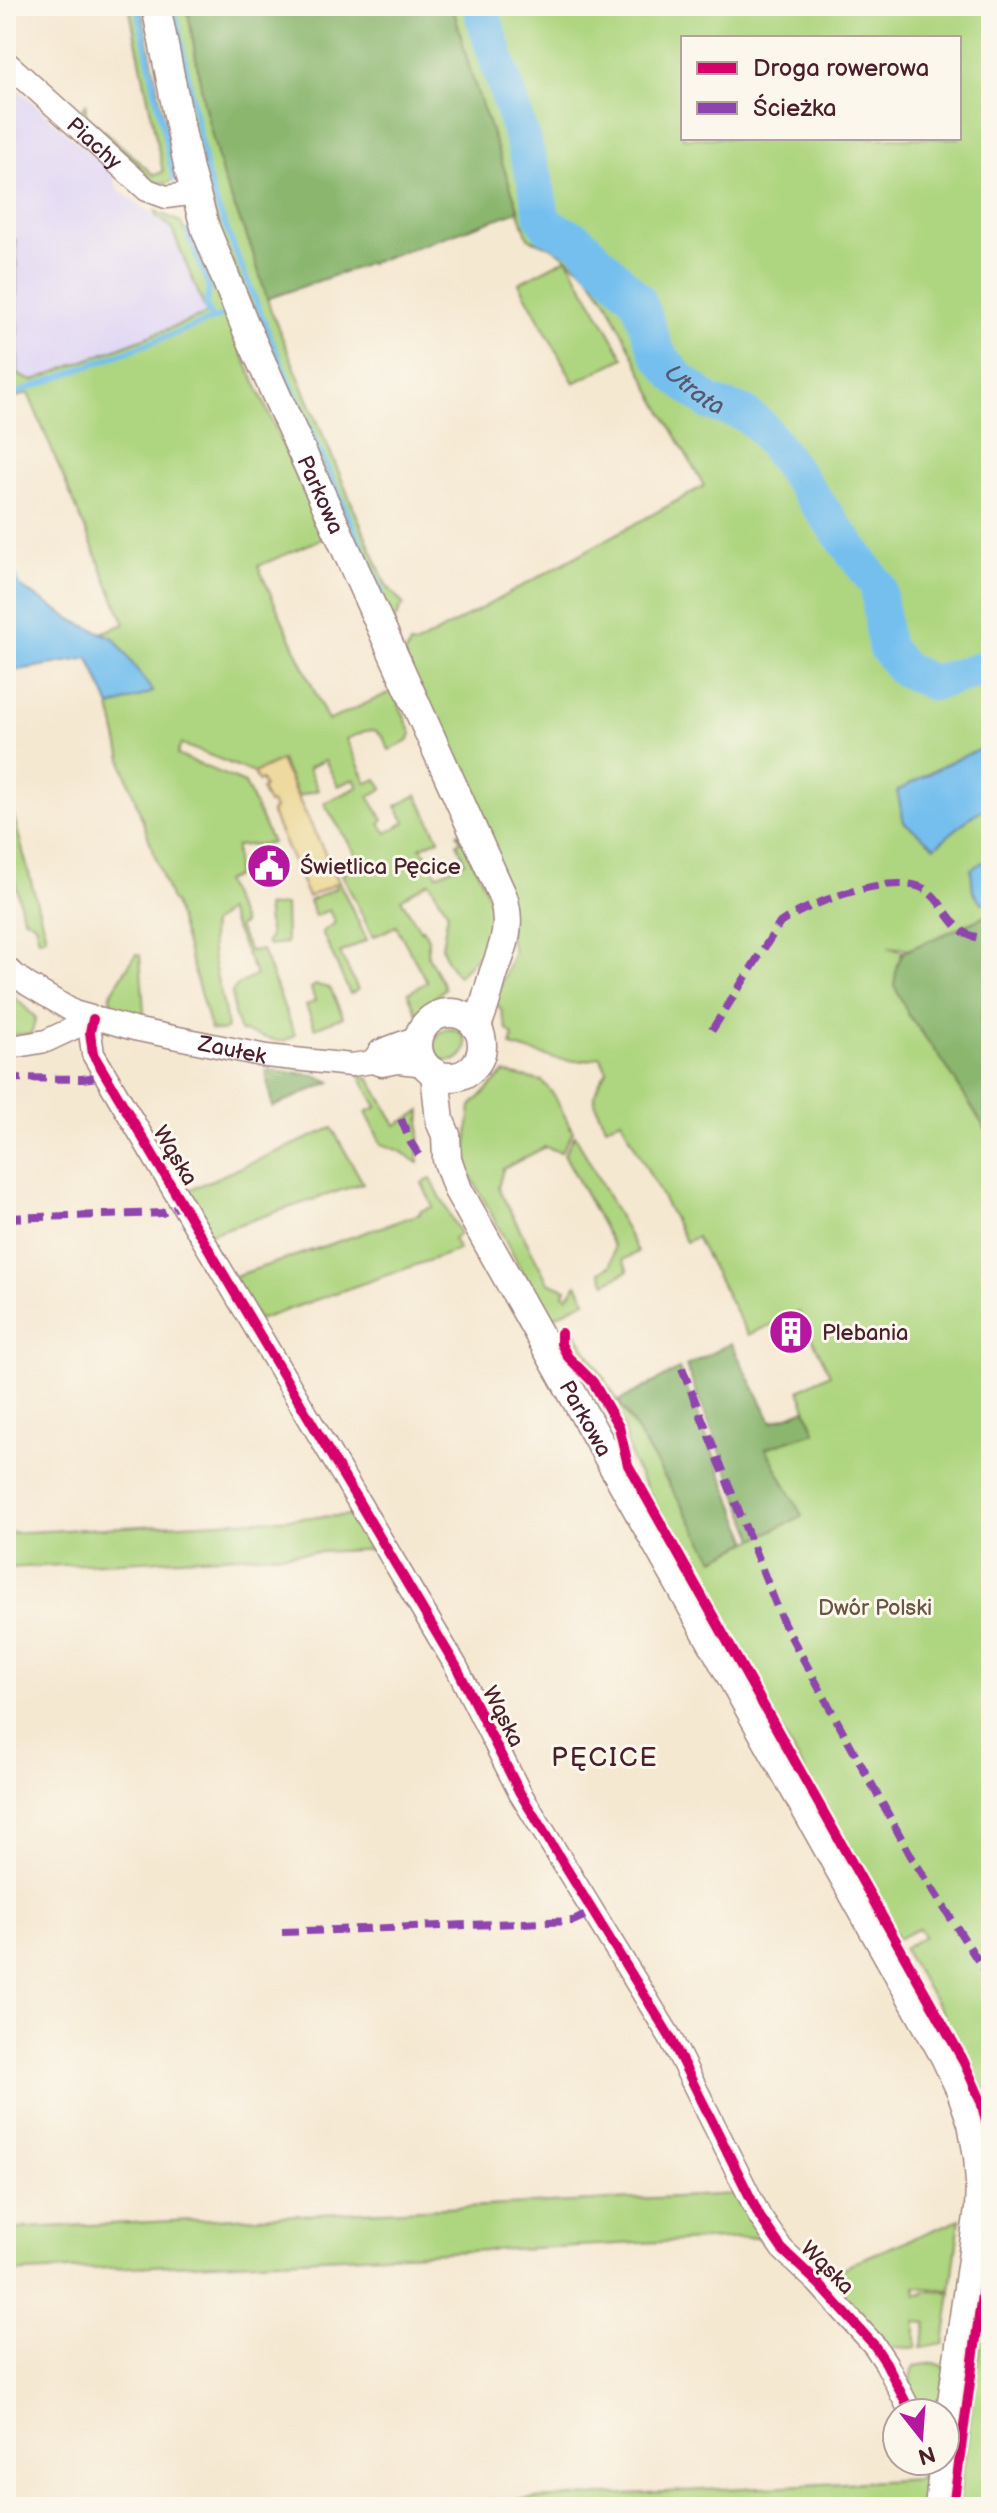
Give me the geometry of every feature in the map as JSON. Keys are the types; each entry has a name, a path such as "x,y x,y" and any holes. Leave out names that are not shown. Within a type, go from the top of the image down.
{"street":[{"name":"Parkowa","path":"156,6 195,193 206,230 246,328 503,897 508,931 502,955 486,1005 465,1020"},
{"name":"Piachy","path":"6,62 147,190 166,197 195,193"},
{"path":"6,968 57,1003 93,1019"},
{"path":"444,1014 465,1020 482,1041 480,1056 471,1069 441,1071 419,1052 420,1036 431,1020 444,1014"},
{"path":"6,1048 46,1041 93,1019"},
{"name":"Zaułek","path":"93,1019 266,1056 351,1065 398,1062 441,1071"},
{"name":"Wąska","path":"93,1019 90,1032 93,1054 456,1666 520,1793 670,2037 760,2217 782,2249 818,2283 874,2345 903,2397"},
{"path":"372,1062 380,1051 420,1036"},
{"name":"Parkowa","path":"441,1071 440,1121 446,1135 449,1170 463,1199 945,2057 964,2099 977,2146 979,2199 952,2397"},
{"path":"939,2507 942,2477"}],"shaded area":[{"path":"6,70 13,76 13,85 114,176 117,189 171,227 208,314 32,381 18,376 16,240 6,240"}],"green space":[{"path":"129,6 141,6 176,178 167,183 155,182 80,112 86,104 86,115 154,175 163,172"},
{"path":"166,6 187,6 204,104 225,182 251,247 271,311 386,585 404,605 398,616 389,620 218,229 198,160"},
{"path":"187,6 449,6 455,15 472,77 519,211 267,299 251,247 224,182 204,104"},
{"name":"Dwór Polski","path":"449,6 991,6 991,914 910,949 888,947 903,952 897,966 908,1014 944,1062 991,1138 991,2119 965,2052 903,1949 924,1936 919,1928 898,1939 632,1462 623,1426 613,1409 618,1406 611,1393 605,1396 596,1378 573,1356 566,1344 576,1333 715,1559 802,1516 765,1448 815,1432 799,1390 830,1374 799,1312 748,1335 696,1237 686,1242 621,1120 606,1127 595,1099 597,1086 607,1071 600,1056 590,1060 568,1060 511,1046 513,1035 507,1030 500,1007 494,1004 514,951 405,655 410,644 415,645 704,486 653,395 607,301 587,273 555,249 528,238 472,77 455,15"},
{"path":"155,211 180,222 191,241 195,240 324,538 258,566 328,721 393,691 412,734 407,742 389,750 383,737 375,730 346,739 367,783 377,779 383,788 369,797 383,820 380,824 387,833 405,822 396,806 417,795 439,839 419,848 422,848 437,875 465,862 457,843 461,840 459,833 489,900 492,915 487,942 458,976 442,947 448,912 429,882 401,899 428,939 428,956 445,988 417,1014 408,993 427,982 396,926 373,937 342,874 361,863 324,803 358,787 354,779 338,786 325,760 308,768 318,790 298,796 281,760 254,773 181,744 177,755 245,783 272,843 236,846 236,876 224,881 243,924 238,927 249,951 262,950 295,1035 278,1041 240,1031 234,1014 232,992 256,975 227,911 212,924 211,937 227,1028 211,1030 174,903 124,768 110,707 152,692 101,633 125,624 28,393 6,401 6,240 16,240 18,375 32,381 207,314 171,227 156,216"},
{"path":"567,258 624,358 574,383 519,283"},
{"path":"6,788 46,937 39,939 35,924 23,917 6,840"},
{"path":"339,882 367,940 340,953 358,990 350,994 322,932 335,923 329,910 315,916 309,901 336,888 335,884"},
{"path":"285,905 286,943 267,945 270,939 266,907"},
{"path":"991,914 991,1138 944,1063 908,1014 894,985 903,952"},
{"path":"136,954 140,955 144,1012 139,1018 112,1010 110,995"},
{"path":"316,985 330,988 343,1017 315,1028 306,1006 315,1001 311,988"},
{"path":"6,989 36,1018 31,1034 6,1035"},
{"path":"450,1029 461,1034 466,1045 461,1056 450,1061 439,1056 434,1045 439,1034"},
{"path":"266,1070 314,1075 331,1082 272,1107"},
{"path":"504,1073 542,1081 554,1095 573,1132 561,1152 545,1147 503,1169 498,1188 548,1282 566,1289 563,1294 567,1297 577,1284 586,1300 548,1320 465,1165 471,1106"},
{"path":"359,1074 370,1079 396,1125 421,1111 418,1163 400,1151 381,1144 366,1112 377,1107"},
{"path":"332,1128 363,1183 210,1234 182,1193"},
{"path":"575,1135 638,1252 623,1260 628,1271 606,1283 600,1272 611,1265 614,1247 564,1154"},
{"path":"431,1179 460,1234 453,1239 459,1250 258,1320 232,1277 420,1214 420,1211 433,1207 422,1183"},
{"path":"731,1343 772,1422 806,1409 815,1432 766,1448 802,1516 755,1539 686,1366"},
{"path":"679,1369 749,1542 714,1559 619,1401"},
{"path":"355,1515 378,1549 6,1568 6,1533"},
{"path":"738,2194 766,2237 6,2273 6,2229"},
{"path":"960,2219 951,2290 916,2287 917,2295 925,2291 951,2292 944,2344 921,2348 927,2323 916,2322 916,2348 889,2347 822,2280 854,2262"},
{"path":"991,2261 991,2507 958,2507 962,2476"},
{"path":"935,2363 945,2367 942,2397 915,2397 910,2379 914,2366"},
{"path":"931,2477 929,2507 373,2507"}],"sand":[{"path":"280,761 339,882 308,897 271,812 274,809 271,803 268,804 261,789 264,787 261,780 258,781 254,773"}],"water":[{"path":"21,587 76,622 114,638 153,692 110,707 89,658 6,672 6,590"},
{"path":"989,732 991,805 973,815 935,847 904,822 897,791 981,749"},
{"path":"983,862 991,862 991,902 982,903 973,892 971,869"}],"waterway":[{"path":"137,6 174,179"},
{"path":"174,6 214,198 275,349 382,592"},
{"name":"Utrata","path":"480,6 535,180 542,216 548,226 579,241 638,300 657,352 676,376 710,403 743,413 761,426 878,586 885,646 903,669 933,683 991,667"},
{"path":"188,232 191,243"},
{"path":"194,249 209,287 206,305 212,319"},
{"path":"6,397 224,315"},
{"path":"14,575 18,587"}],"marked path":[{"path":"712,1030 780,923 832,898 878,886 917,886 930,893 967,934 991,940"},
{"path":"6,1078 82,1079 105,1076"},
{"path":"401,1119 422,1159"},
{"path":"6,1218 162,1213 182,1205"},
{"path":"682,1368 783,1622 911,1856 991,1981"},
{"path":"282,1932 573,1921 592,1912"}],"cycle path":[{"path":"93,1019 90,1032 93,1054 456,1666 520,1793 670,2037 760,2217 782,2249 818,2283 874,2345 903,2397"},
{"path":"561,1333 561,1344 568,1357 593,1382 619,1427 628,1465 963,2060 981,2101 991,2142"},
{"path":"953,2507 991,2228"}],"place":[{"name":"Świetlica Pęcice","path":"269,866"},
{"name":"Plebania","path":"791,1332"}],"district":[{"name":"PĘCICE","path":"605,1757"}]}
